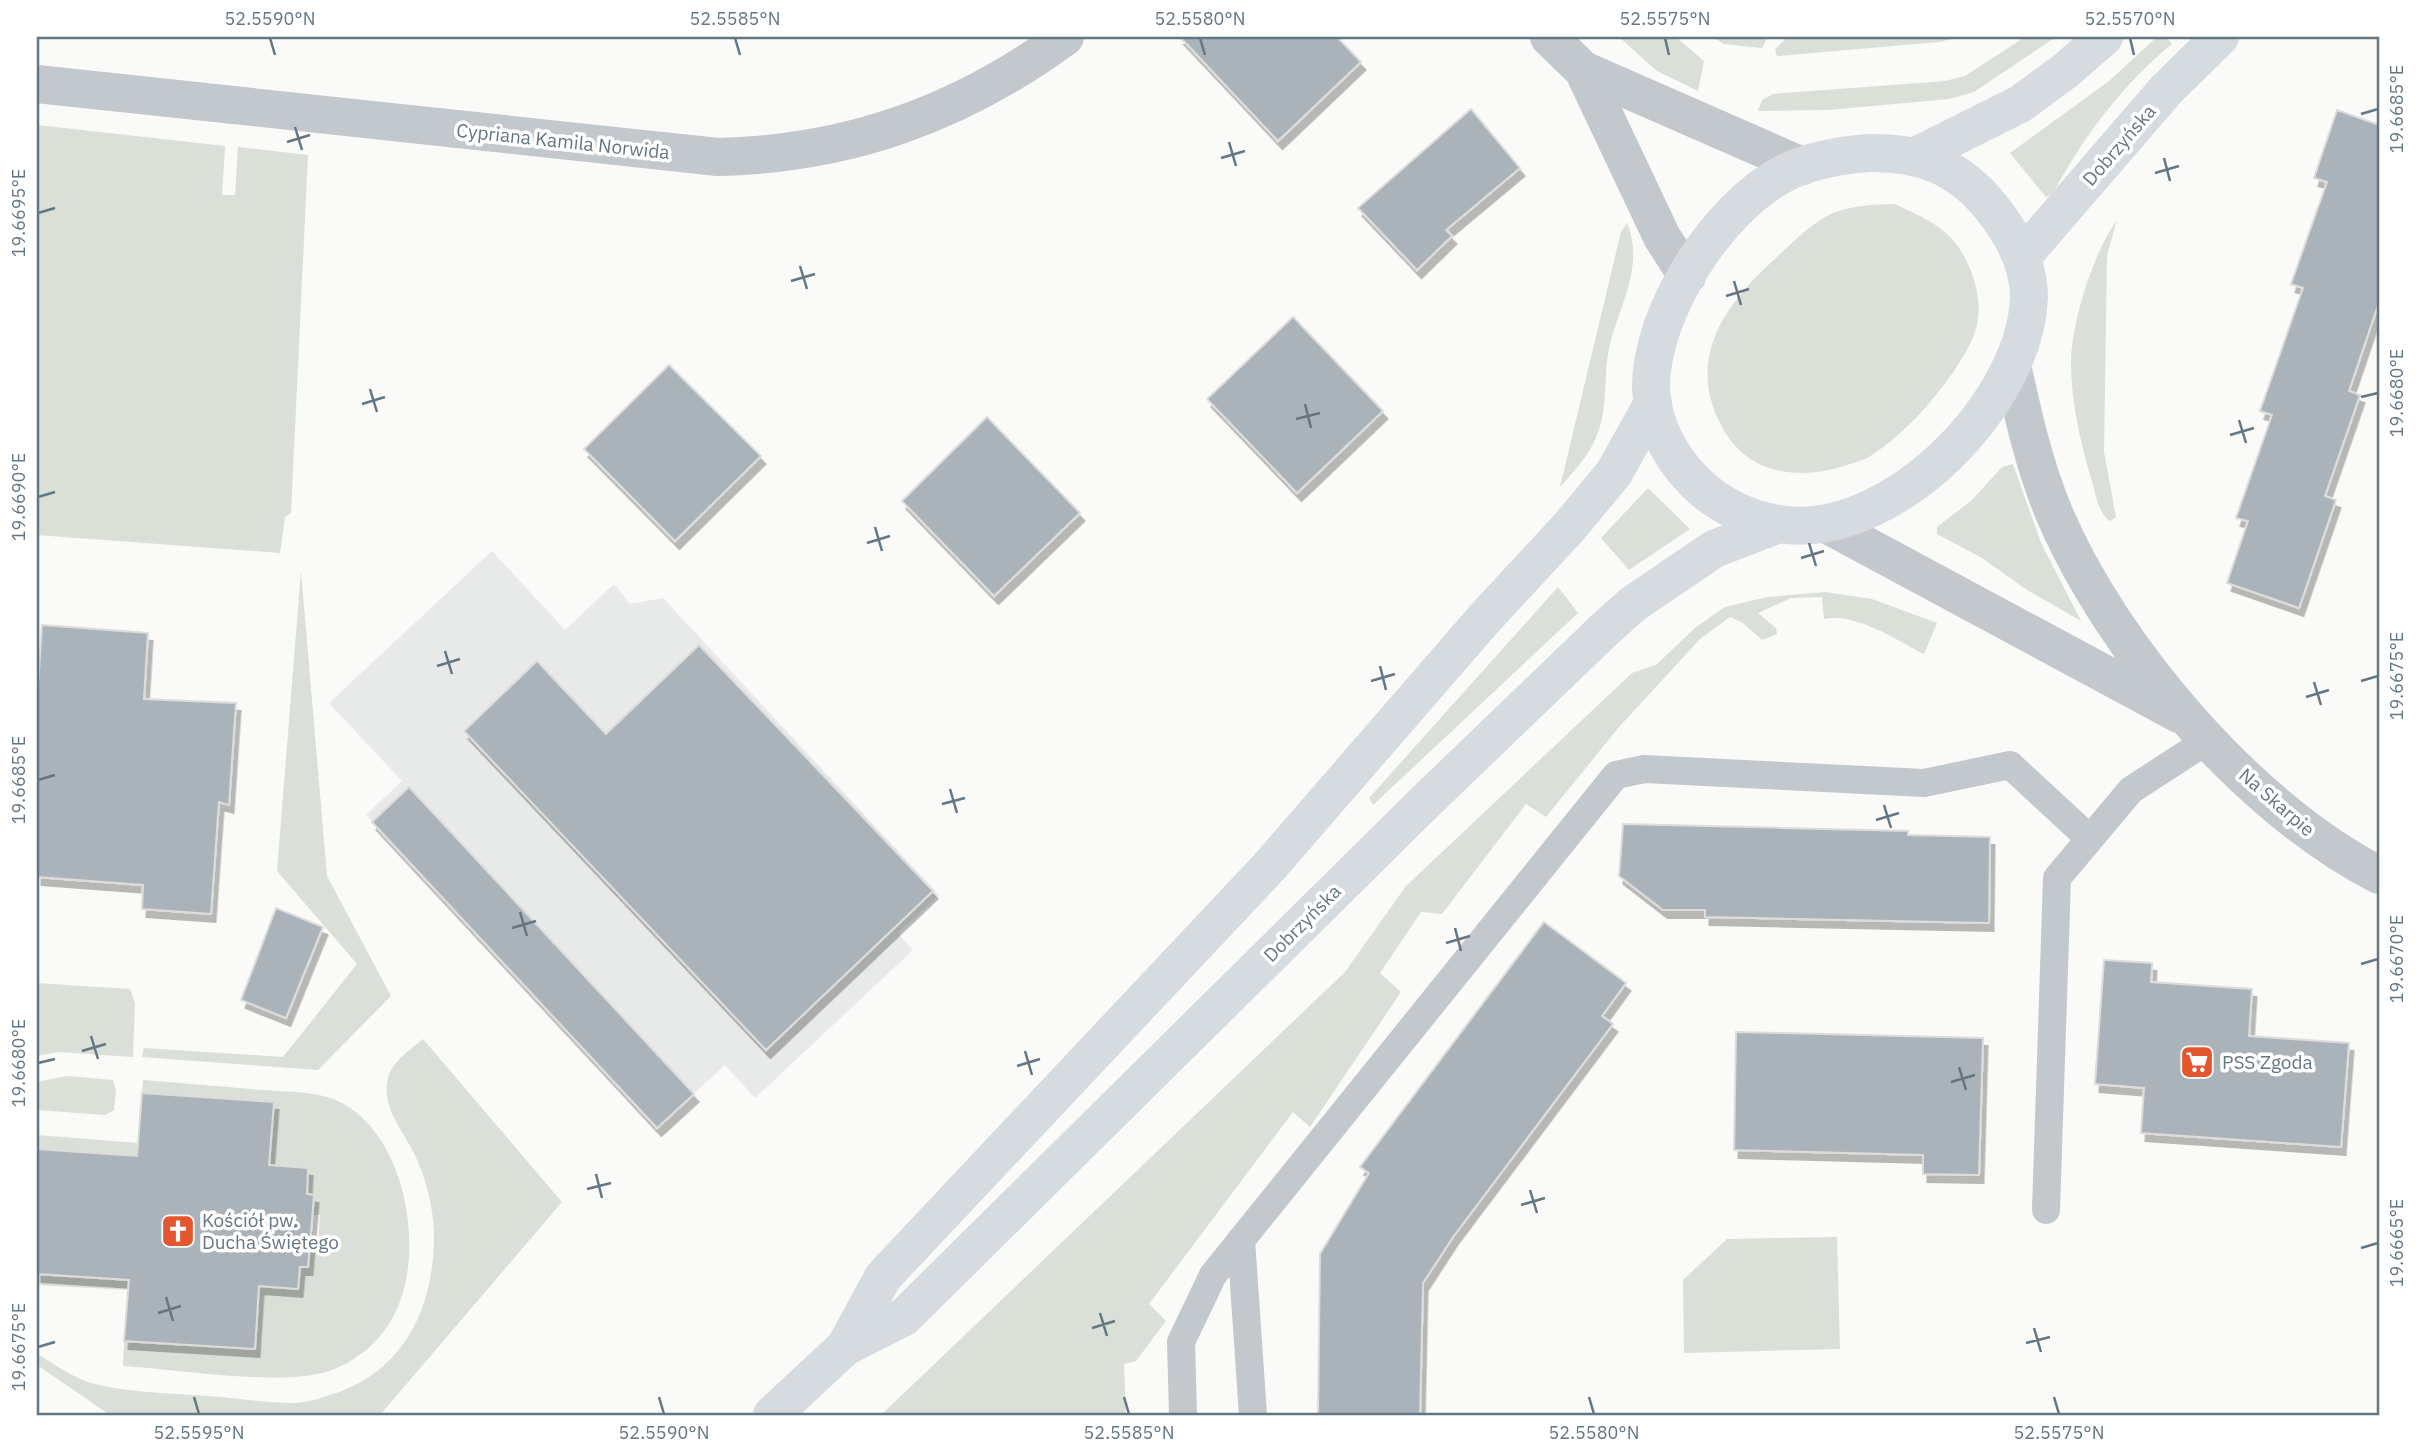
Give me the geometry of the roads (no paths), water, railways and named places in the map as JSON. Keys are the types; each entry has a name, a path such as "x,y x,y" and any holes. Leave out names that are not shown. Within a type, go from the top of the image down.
{"main road":[{"path":"1916,156 2020,104 2066,71 2104,37"},
{"name":"Dobrzyńska","path":"2022,257 2166,90 2220,37"},
{"path":"1859,154 1916,156 1938,163 1967,181 1998,215 2022,257 2029,297 2012,365 1985,411 1926,473 1865,511 1826,524 1779,524 1726,507 1698,486 1670,451 1653,403 1651,387 1657,340 1687,276 1712,239 1747,202 1774,180 1802,166 1859,154"},
{"name":"Dobrzyńska","path":"845,1347 883,1277 1268,869 1468,638 1570,526 1614,473 1653,403"},
{"name":"Dobrzyńska","path":"772,1415 845,1347 904,1317 1435,792 1633,604 1714,549 1779,524"}],"street":[{"name":"Cypriana Kamila Norwida","path":"37,84 718,157 768,156 856,140 935,113 1006,79 1065,37"},
{"path":"1549,37 1583,70 1802,166"},
{"path":"1583,70 1662,237 1687,276"},
{"path":"2012,365 2026,431 2055,514 2101,601 2196,729"},
{"path":"1826,524 2196,729"},
{"name":"Na Skarpie","path":"2196,729 2298,824 2342,856 2379,875"}],"lane":[{"path":"2046,1210 2057,878 2131,790 2196,729"},
{"path":"1183,1415 1181,1342 1213,1275 1616,775 1644,769 1924,783 2010,765 2089,838"},
{"path":"1241,1240 1253,1415"}],"place":[{"name":"PSS Zgoda","path":"2197,1062"},
{"name":"Kościół pw. Ducha Świętego","path":"178,1231"}]}
